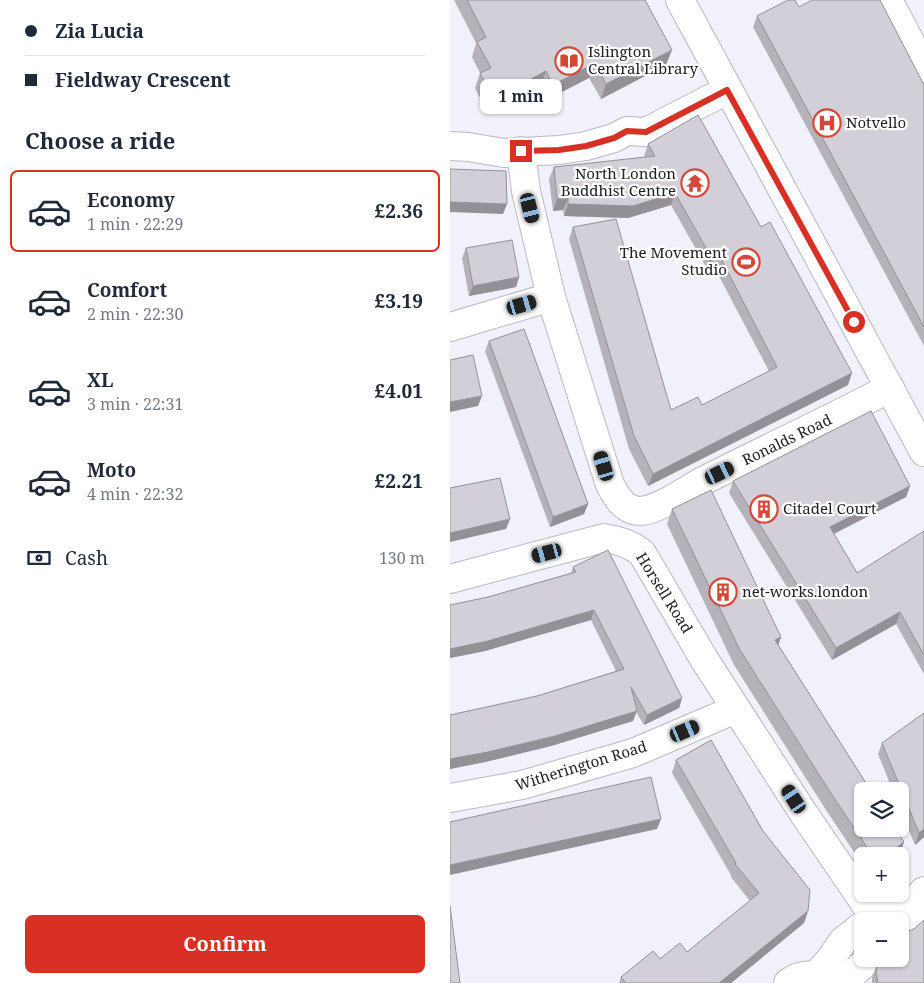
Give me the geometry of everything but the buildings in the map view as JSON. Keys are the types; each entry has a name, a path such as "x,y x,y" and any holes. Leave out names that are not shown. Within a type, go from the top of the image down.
{"main road":[{"path":"680,0 924,452"},
{"path":"888,0 924,68"},
{"path":"450,146 468,146 504,153 559,150 586,146 614,138 627,131 646,132 727,90"},
{"path":"521,151 526,191 552,296 610,485 618,499 629,509"},
{"path":"450,327 552,296"},
{"name":"Ronalds Road","path":"629,509 637,511 654,508 703,481 890,388"},
{"name":"Horsell Road","path":"629,509 620,541 634,546 642,553 704,660 865,912"},
{"path":"450,579 604,538 620,541"},
{"name":"Witherington Road","path":"450,798 522,785 632,753 736,709"},
{"path":"883,912 892,905 920,895"},
{"path":"909,921 920,895"},
{"path":"788,983 802,976 822,980 830,960 843,941 854,934"},
{"path":"843,983 860,967"}],"place":[{"name":"Islington Central Library","path":"569,61"},
{"name":"Notvello","path":"827,123"},
{"name":"North London Buddhist Centre","path":"695,183"},
{"name":"The Movement Studio","path":"746,262"},
{"name":"Citadel Court","path":"764,509"},
{"name":"net-works.london","path":"723,592"}],"route":[{"path":"521,151 559,150 586,146 614,138 627,131 646,132 727,90 854,322"}]}
